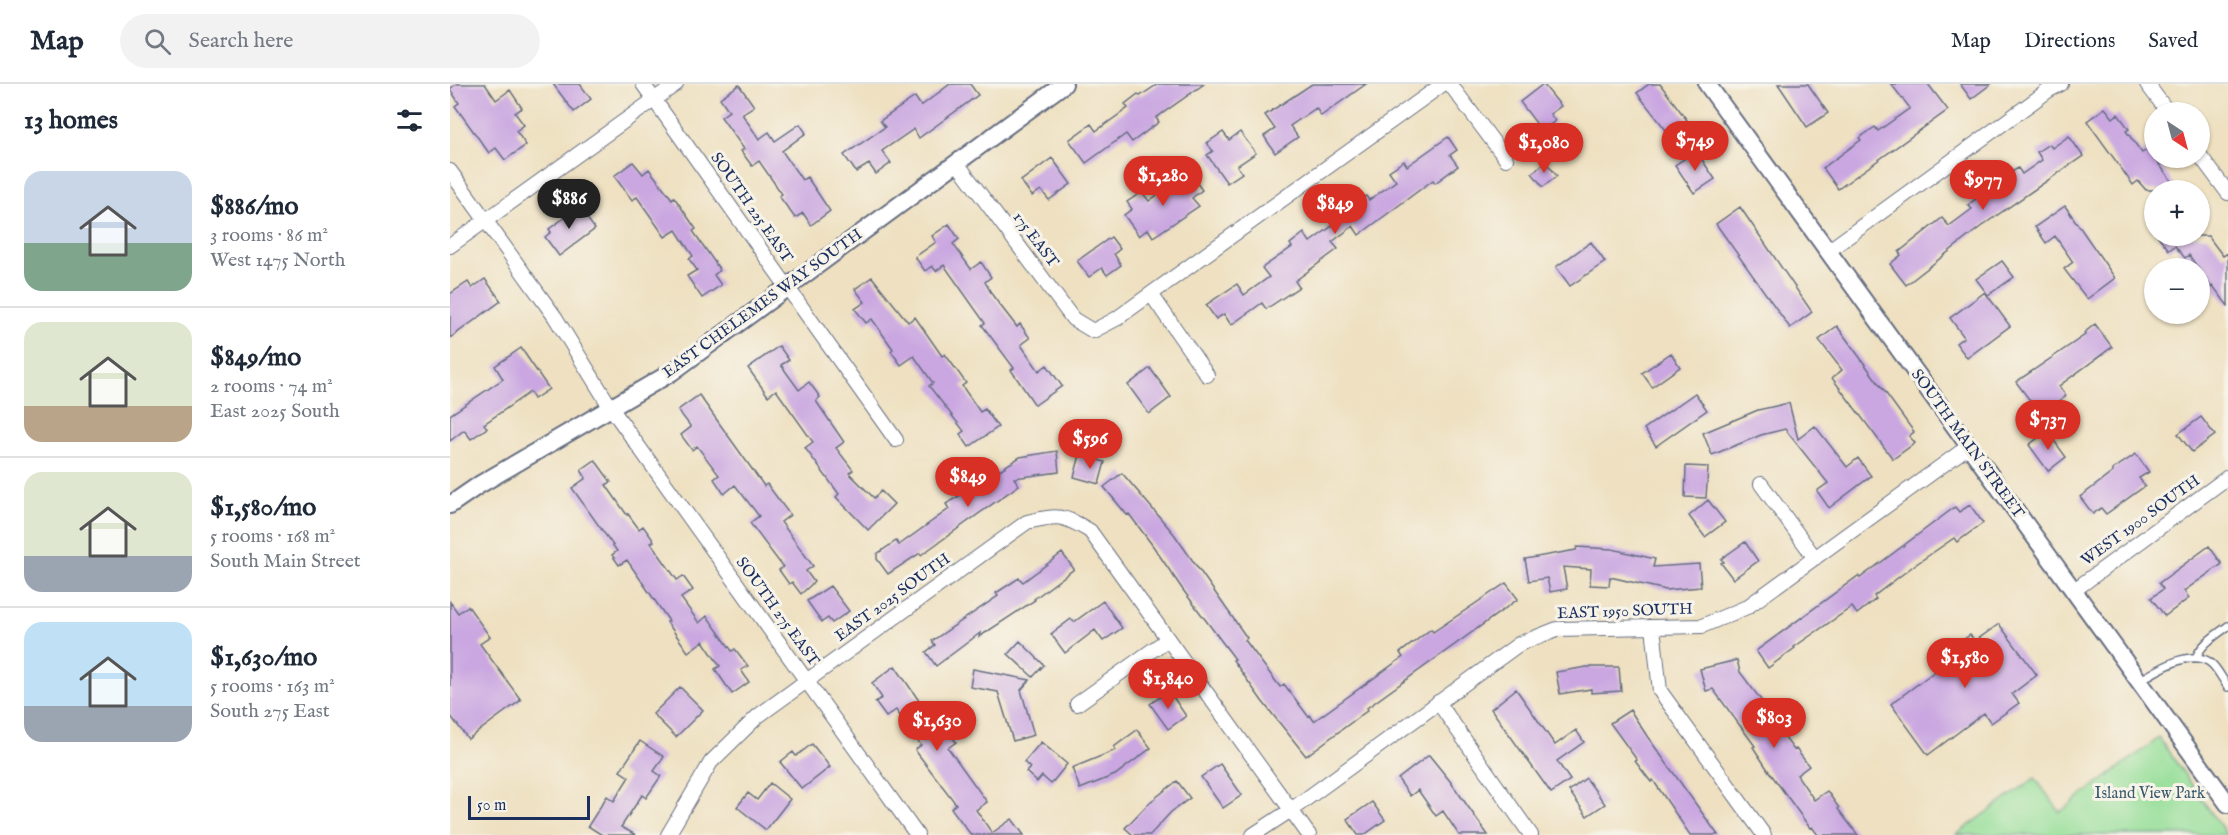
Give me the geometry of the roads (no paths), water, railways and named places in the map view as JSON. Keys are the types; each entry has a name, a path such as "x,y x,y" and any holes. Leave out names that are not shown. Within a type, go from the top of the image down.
{"street":[{"name":"SOUTH 225 EAST","path":"642,84 896,440"},
{"path":"450,246 676,84"},
{"name":"EAST CHELEMES WAY SOUTH","path":"450,505 479,485 672,372 786,286 1064,84"},
{"path":"1207,375 1150,294 1443,84"},
{"path":"1450,84 1506,159"},
{"name":"SOUTH MAIN STREET","path":"1707,84 2228,804"},
{"path":"2147,84 2160,102"},
{"path":"1828,251 2051,86"},
{"name":"175 EAST","path":"957,163 1073,319 1093,331 1116,319 1150,294"},
{"path":"2209,168 2228,193"},
{"name":"SOUTH 275 EAST","path":"450,171 539,294 611,408 917,835"},
{"name":"EAST 1950 SOUTH","path":"1253,835 1292,810 1519,644 1557,629 1702,626 1725,617 1747,607 1969,446"},
{"name":"WEST 1900 SOUTH","path":"2073,591 2228,477"},
{"path":"1761,484 1815,558"},
{"name":"EAST 2025 SOUTH","path":"668,835 711,762 758,716 1027,522 1058,515 1090,531 1168,639"},
{"path":"1653,627 1660,692 1764,835"},
{"path":"1077,704 1168,639 1309,835"},
{"path":"1438,702 1531,835"}],"lane":[{"path":"2196,658 2209,640 2228,626"},
{"path":"2139,681 2178,659 2196,658 2211,663 2228,687"}],"park label":[{"name":"Island View Park","path":"2150,794"}]}
